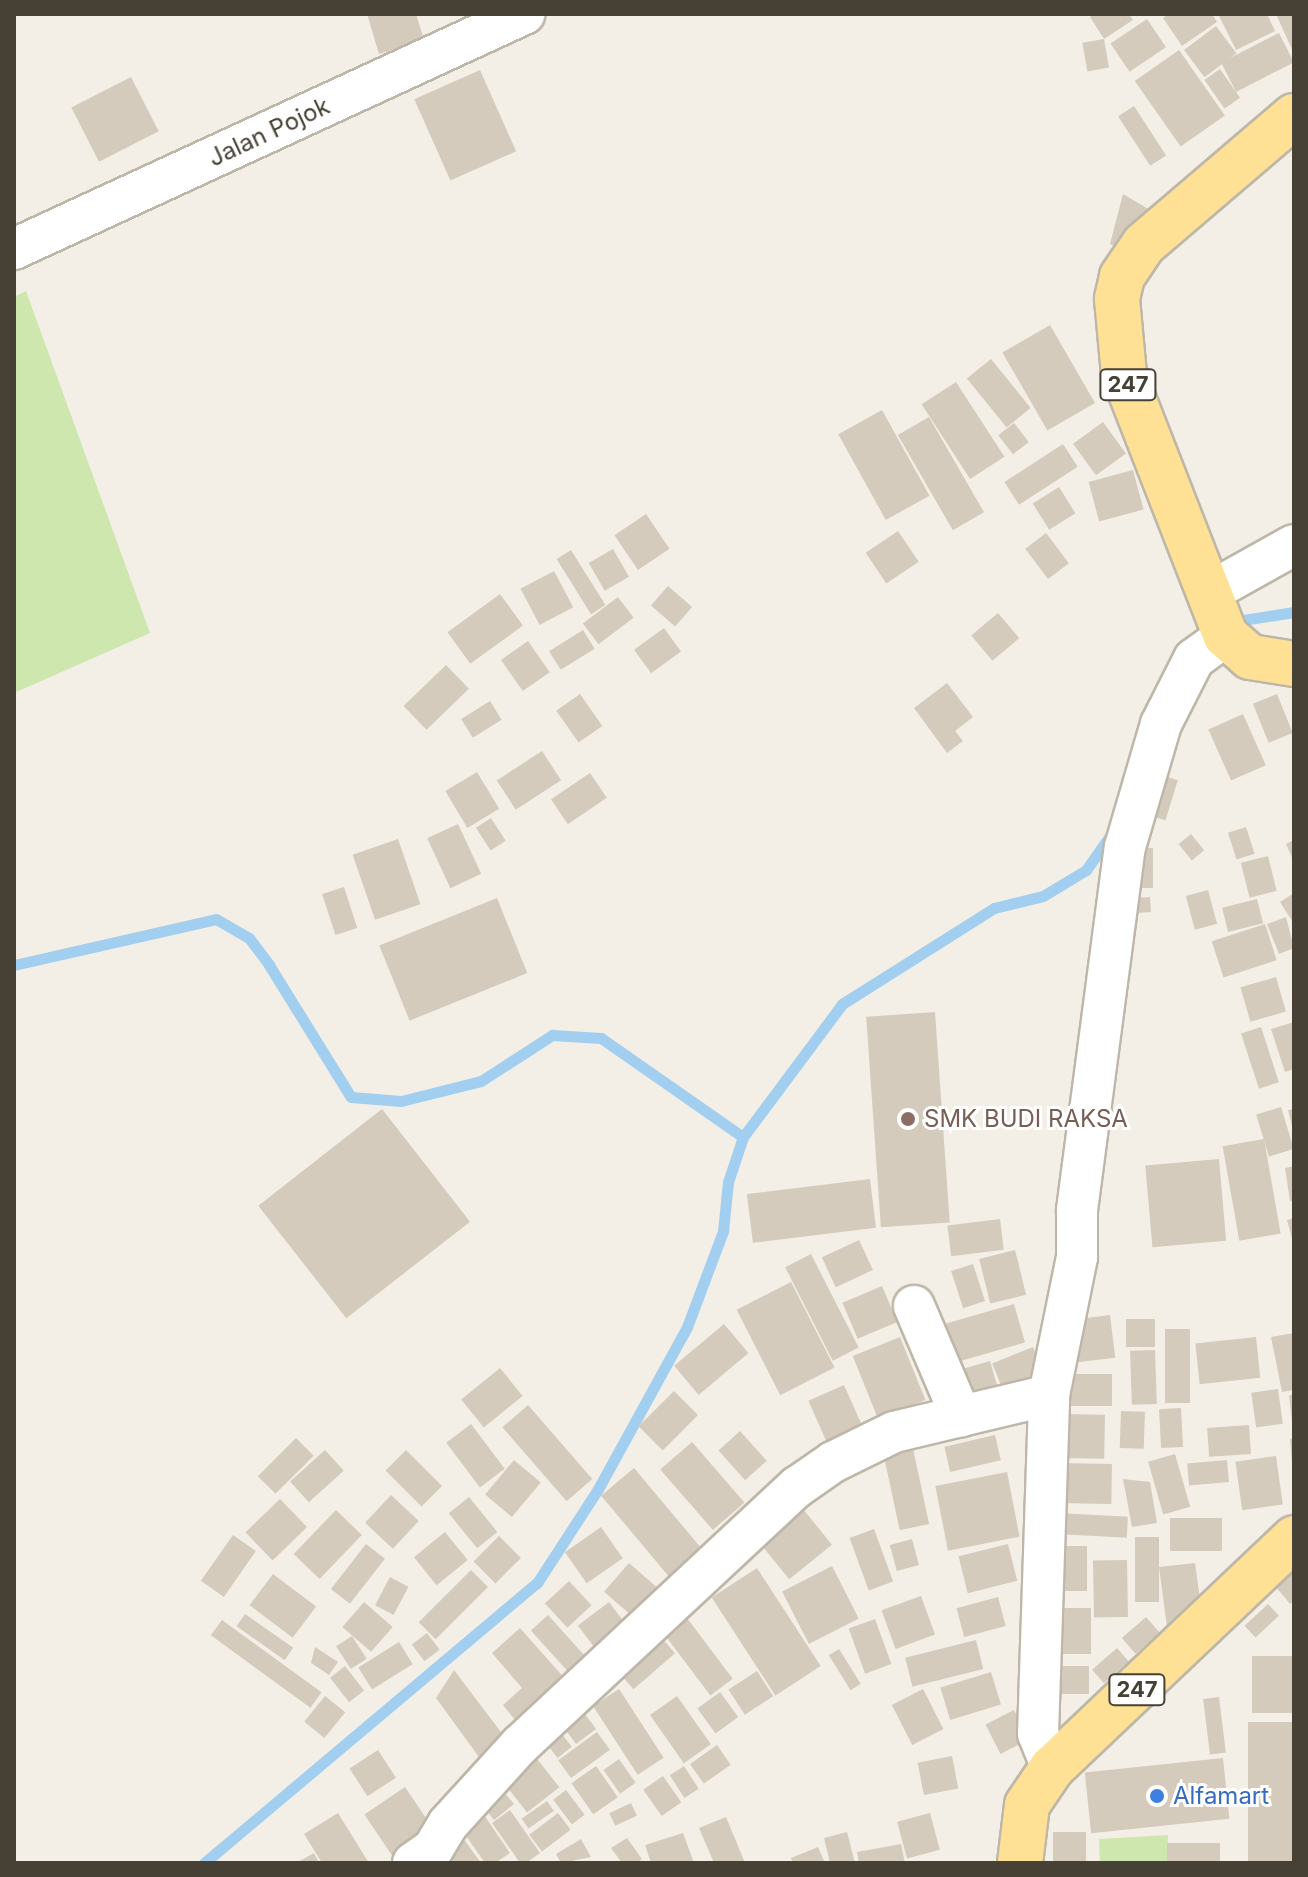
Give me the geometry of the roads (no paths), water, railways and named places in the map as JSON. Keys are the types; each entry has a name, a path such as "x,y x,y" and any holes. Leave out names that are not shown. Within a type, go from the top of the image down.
{"main road":[{"name":"247","path":"1226,636 1124,375 1117,299 1122,277 1144,244 1294,116"},
{"path":"1226,636 1250,657 1294,664"},
{"name":"247","path":"1020,1863 1027,1805 1052,1768 1294,1538"}],"street":[{"name":"Jalan Pojok","path":"14,249 524,14"},
{"path":"1208,593 1294,545"},
{"path":"1052,1768 1038,1734 1049,1395 1077,1257 1077,1210 1125,847 1161,724 1194,659 1226,636"},
{"path":"914,1306 961,1416"},
{"path":"413,1863 433,1849 448,1824 520,1745 797,1487 833,1462 894,1432 1049,1395"}],"waterway":[{"path":"1230,622 1294,612"},
{"path":"204,1863 537,1583 598,1489 687,1327 723,1231 728,1182 743,1137 842,1004 994,908 1043,896 1086,870 1110,836"},
{"path":"14,965 216,919 249,938 351,1097 401,1101 481,1081 552,1035 601,1038 743,1137"}],"place":[{"name":"SMK BUDI RAKSA","path":"908,1119"},
{"name":"Alfamart","path":"1157,1796"}]}
